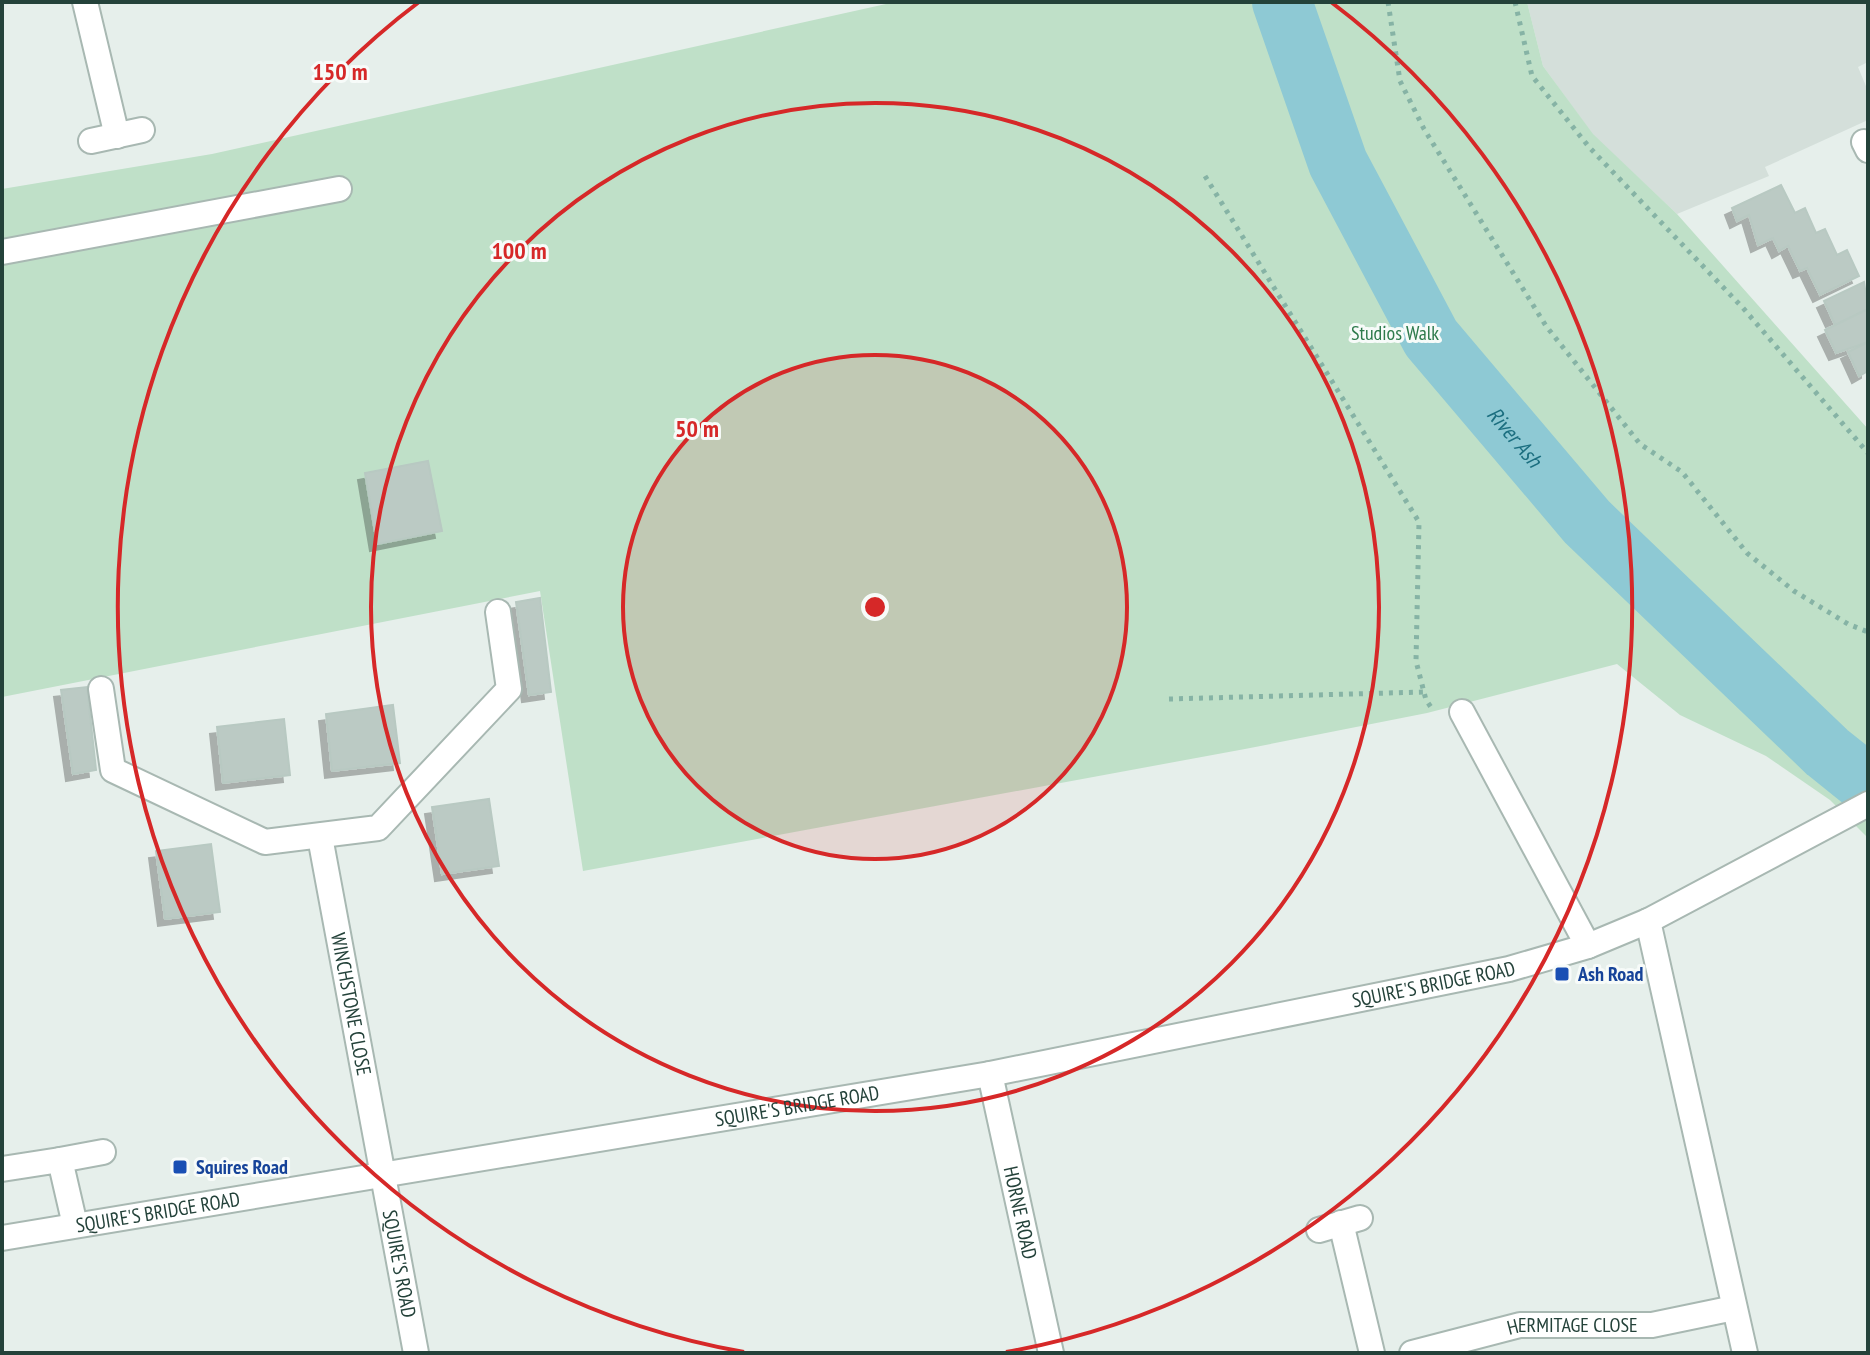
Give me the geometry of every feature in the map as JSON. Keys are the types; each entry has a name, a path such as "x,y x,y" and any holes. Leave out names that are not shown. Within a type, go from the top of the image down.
{"street":[{"path":"85,2 117,136"},
{"path":"91,141 142,130"},
{"path":"2,252 339,189"},
{"path":"101,689 113,770 265,842 378,828 509,689 498,612"},
{"path":"1462,712 1588,946"},
{"name":"SQUIRE'S BRIDGE ROAD","path":"2,1238 990,1074 1509,969 1588,946 1648,921 1868,804"},
{"name":"WINCHSTONE CLOSE","path":"320,837 380,1173"},
{"path":"1648,921 1745,1353"},
{"name":"HORNE ROAD","path":"990,1074 1051,1353"},
{"path":"2,1169 103,1152"},
{"path":"60,1160 75,1225"},
{"name":"SQUIRE'S ROAD","path":"380,1173 416,1353"},
{"path":"1340,1223 1372,1353"},
{"name":"HERMITAGE CLOSE","path":"1412,1353 1520,1325 1652,1325 1734,1308"}],"path":[{"path":"1388,2 1392,11 1400,81 1424,129 1546,326 1640,444 1682,472 1747,553 1794,591 1848,624 1868,632"},
{"path":"1515,2 1532,76 1589,147 1743,308 1868,453"},
{"path":"1205,176 1419,522 1416,661 1424,692 1438,717 1462,712"},
{"path":"1169,699 1424,692"}],"shaded area":[{"path":"1527,2 1868,2 1868,62 1858,67 1868,91 1868,120 1765,167 1769,176 1677,214 1593,135 1543,66"}],"green space":[{"name":"Studios Walk","path":"895,2 1527,2 1543,66 1593,134 1677,214 1868,429 1868,838 1830,800 1766,756 1680,715 1617,664 1427,713 583,871 540,591 2,697 2,189 212,154"}],"building":[{"path":"1781,185 1795,213 1805,208 1816,233 1825,229 1837,255 1847,250 1859,276 1820,295 1807,268 1800,271 1788,246 1779,251 1773,238 1758,245 1749,215 1737,221 1732,208"},
{"path":"1864,282 1868,309 1835,325 1824,301"},
{"path":"1868,309 1868,342 1836,353 1825,330"},
{"path":"1868,342 1868,371 1859,376 1848,352"},
{"path":"428,461 442,531 377,544 365,473"},
{"path":"540,598 551,692 529,695 516,602"},
{"path":"87,687 96,770 73,774 61,690"},
{"path":"393,705 400,763 332,771 326,714"},
{"path":"284,719 290,775 223,783 217,727"},
{"path":"489,799 499,866 442,874 432,807"},
{"path":"211,844 220,912 165,919 156,851"}],"waterway":[{"name":"River Ash","path":"1282,2 1338,163 1431,338 1587,522 1827,752 1868,785"}],"place":[{"name":"Ash Road","path":"1562,974"},
{"name":"Squires Road","path":"180,1167"}]}
